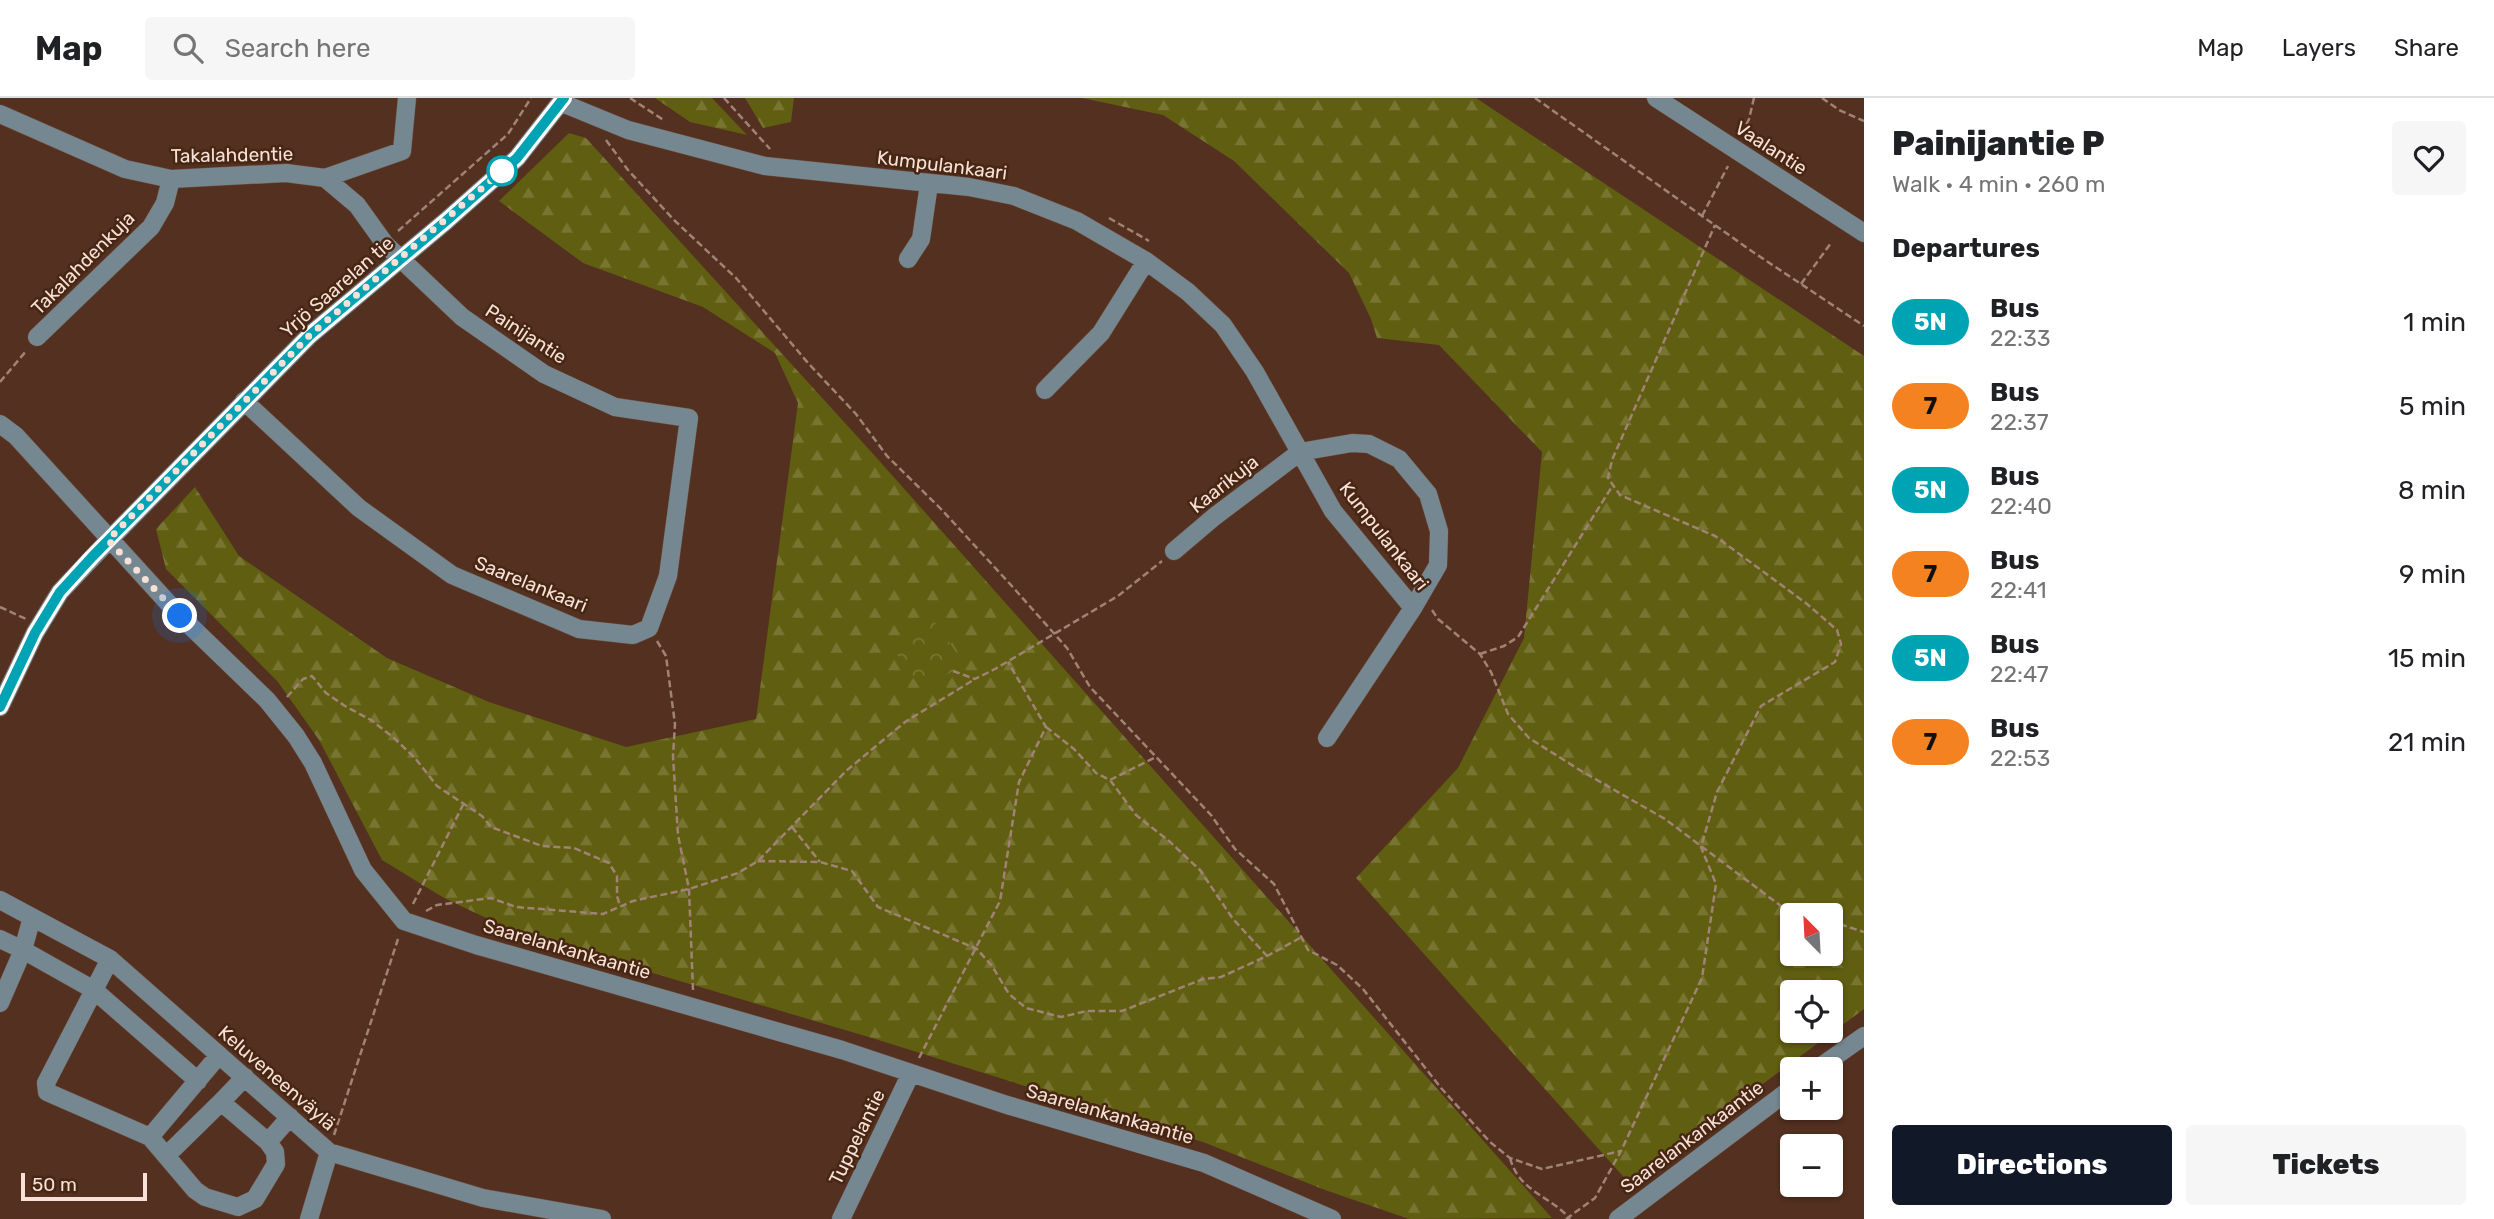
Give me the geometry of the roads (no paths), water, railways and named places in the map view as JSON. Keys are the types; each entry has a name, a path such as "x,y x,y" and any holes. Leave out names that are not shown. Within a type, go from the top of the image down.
{"street":[{"path":"325,178 402,151 407,98"},
{"name":"Vaalantie","path":"1656,98 1864,233"},
{"name":"Kumpulankaari","path":"563,100 628,130 765,166 969,187 1014,196 1149,253 1223,326 1255,372 1333,511 1418,601"},
{"name":"Yrjö Saarelan tie","path":"0,707 35,633 60,592 108,540 310,335 517,158 563,100"},
{"name":"Takalahdentie","path":"0,114 125,169 171,179 286,173 325,178"},
{"path":"325,178 357,205 385,244 401,258"},
{"name":"Takalahdenkuja","path":"37,337 151,227 164,204 171,179"},
{"path":"908,259 921,239 929,184"},
{"path":"1045,390 1101,333 1149,253"},
{"name":"Painijantie","path":"401,258 462,317 544,373 615,407 689,418 668,576 649,628"},
{"name":"Saarelankaari","path":"244,401 359,508 452,575 579,629 633,635 649,628"},
{"path":"0,424 16,436 108,540"},
{"name":"Kumpulankaari","path":"1300,452 1352,443 1369,444 1399,460 1428,494 1439,531 1438,565 1418,601 1327,738"},
{"name":"Kaarikuja","path":"1174,551 1300,452"},
{"name":"Saarelankankaantie","path":"108,540 275,710 296,736 313,763 363,870 404,921 475,945 842,1050 1007,1105 1204,1163 1332,1219"},
{"name":"Keluveneenväylä","path":"0,900 110,959 329,1152 483,1198 603,1219"},
{"path":"0,1003 23,950 32,916"},
{"path":"0,939 94,990 198,1081"},
{"path":"110,959 46,1083 47,1093 150,1137 195,1190 205,1197 238,1207 255,1199 276,1164 275,1152 268,1142 221,1102"},
{"path":"1834,1057 1864,1036"},
{"path":"150,1137 219,1055"},
{"name":"Tuppelantie","path":"841,1219 911,1073"},
{"path":"166,1156 245,1077"},
{"name":"Saarelankankaantie","path":"1618,1219 1780,1097"},
{"path":"268,1142 290,1117"},
{"path":"309,1219 329,1152"}]}
